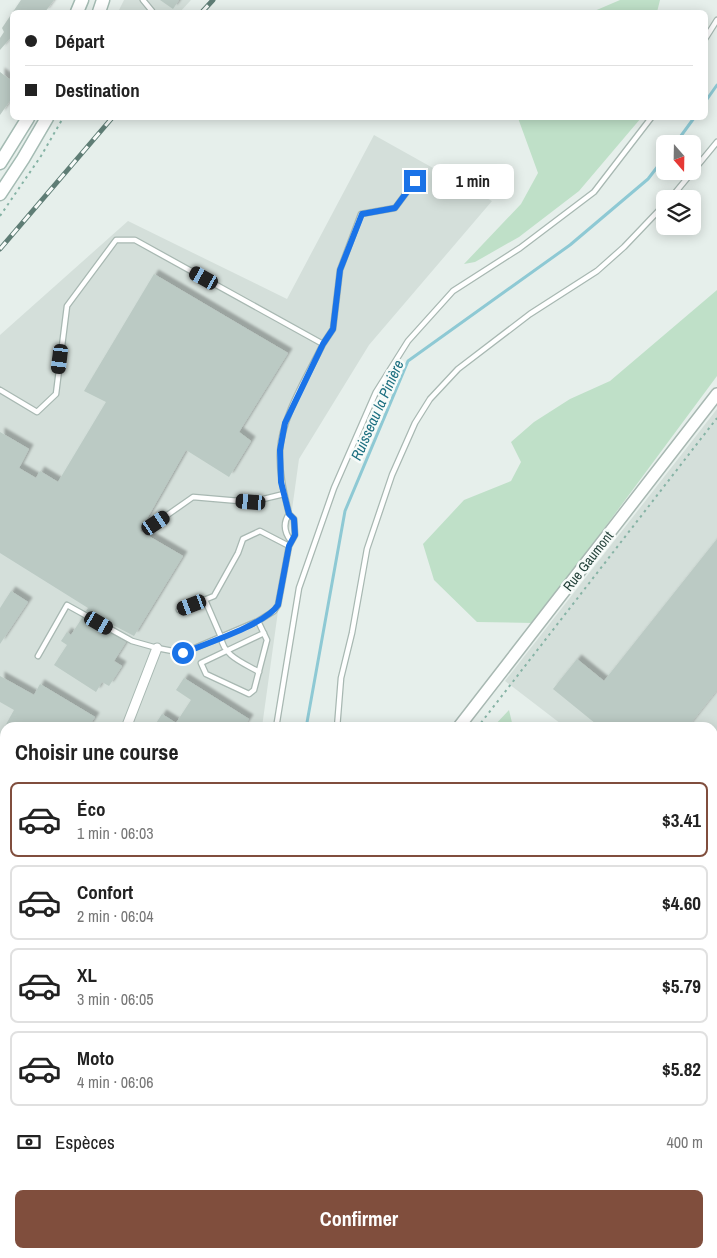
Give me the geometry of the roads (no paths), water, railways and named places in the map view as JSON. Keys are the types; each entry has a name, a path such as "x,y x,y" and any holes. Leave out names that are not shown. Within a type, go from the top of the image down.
{"main road":[{"path":"0,163 27,120"},
{"path":"0,194 47,120"}],"street":[{"name":"Rue Gaumont","path":"463,722 717,394"},
{"path":"128,722 157,648"}],"lane":[{"path":"143,0 151,10"},
{"path":"708,35 717,20"},
{"path":"277,722 299,588 334,488 376,392 408,341 452,291 520,248 594,192 649,120"},
{"path":"677,190 717,142"},
{"path":"38,656 67,604 132,641 183,653 258,621 274,611 278,605 290,543 295,535 294,519 289,514 281,482 280,450 285,423 323,344 333,329 340,270 362,214 395,208 415,181"},
{"path":"337,722 341,678 368,549 392,475 415,423 430,399 458,368 530,314 597,272 656,213"},
{"path":"0,390 37,412 56,394 67,306 116,240 135,240 323,344"},
{"path":"156,523 193,498 251,502 284,494"},
{"path":"289,514 285,520 286,535 290,543"},
{"path":"179,610 214,596 238,553 243,539 260,531 290,543"},
{"path":"205,600 226,652 259,672"},
{"path":"258,621 264,633 267,640 254,690 249,694 206,674 201,663 264,633"}],"waterway":[{"name":"Ruisseau la Pinière","path":"708,98 717,85"},
{"name":"Ruisseau la Pinière","path":"682,135 693,120"},
{"name":"Ruisseau la Pinière","path":"307,722 345,511 408,361 570,245 648,179 656,169"}],"railway":[{"path":"204,10 213,0"},
{"path":"0,249 110,120"}]}
